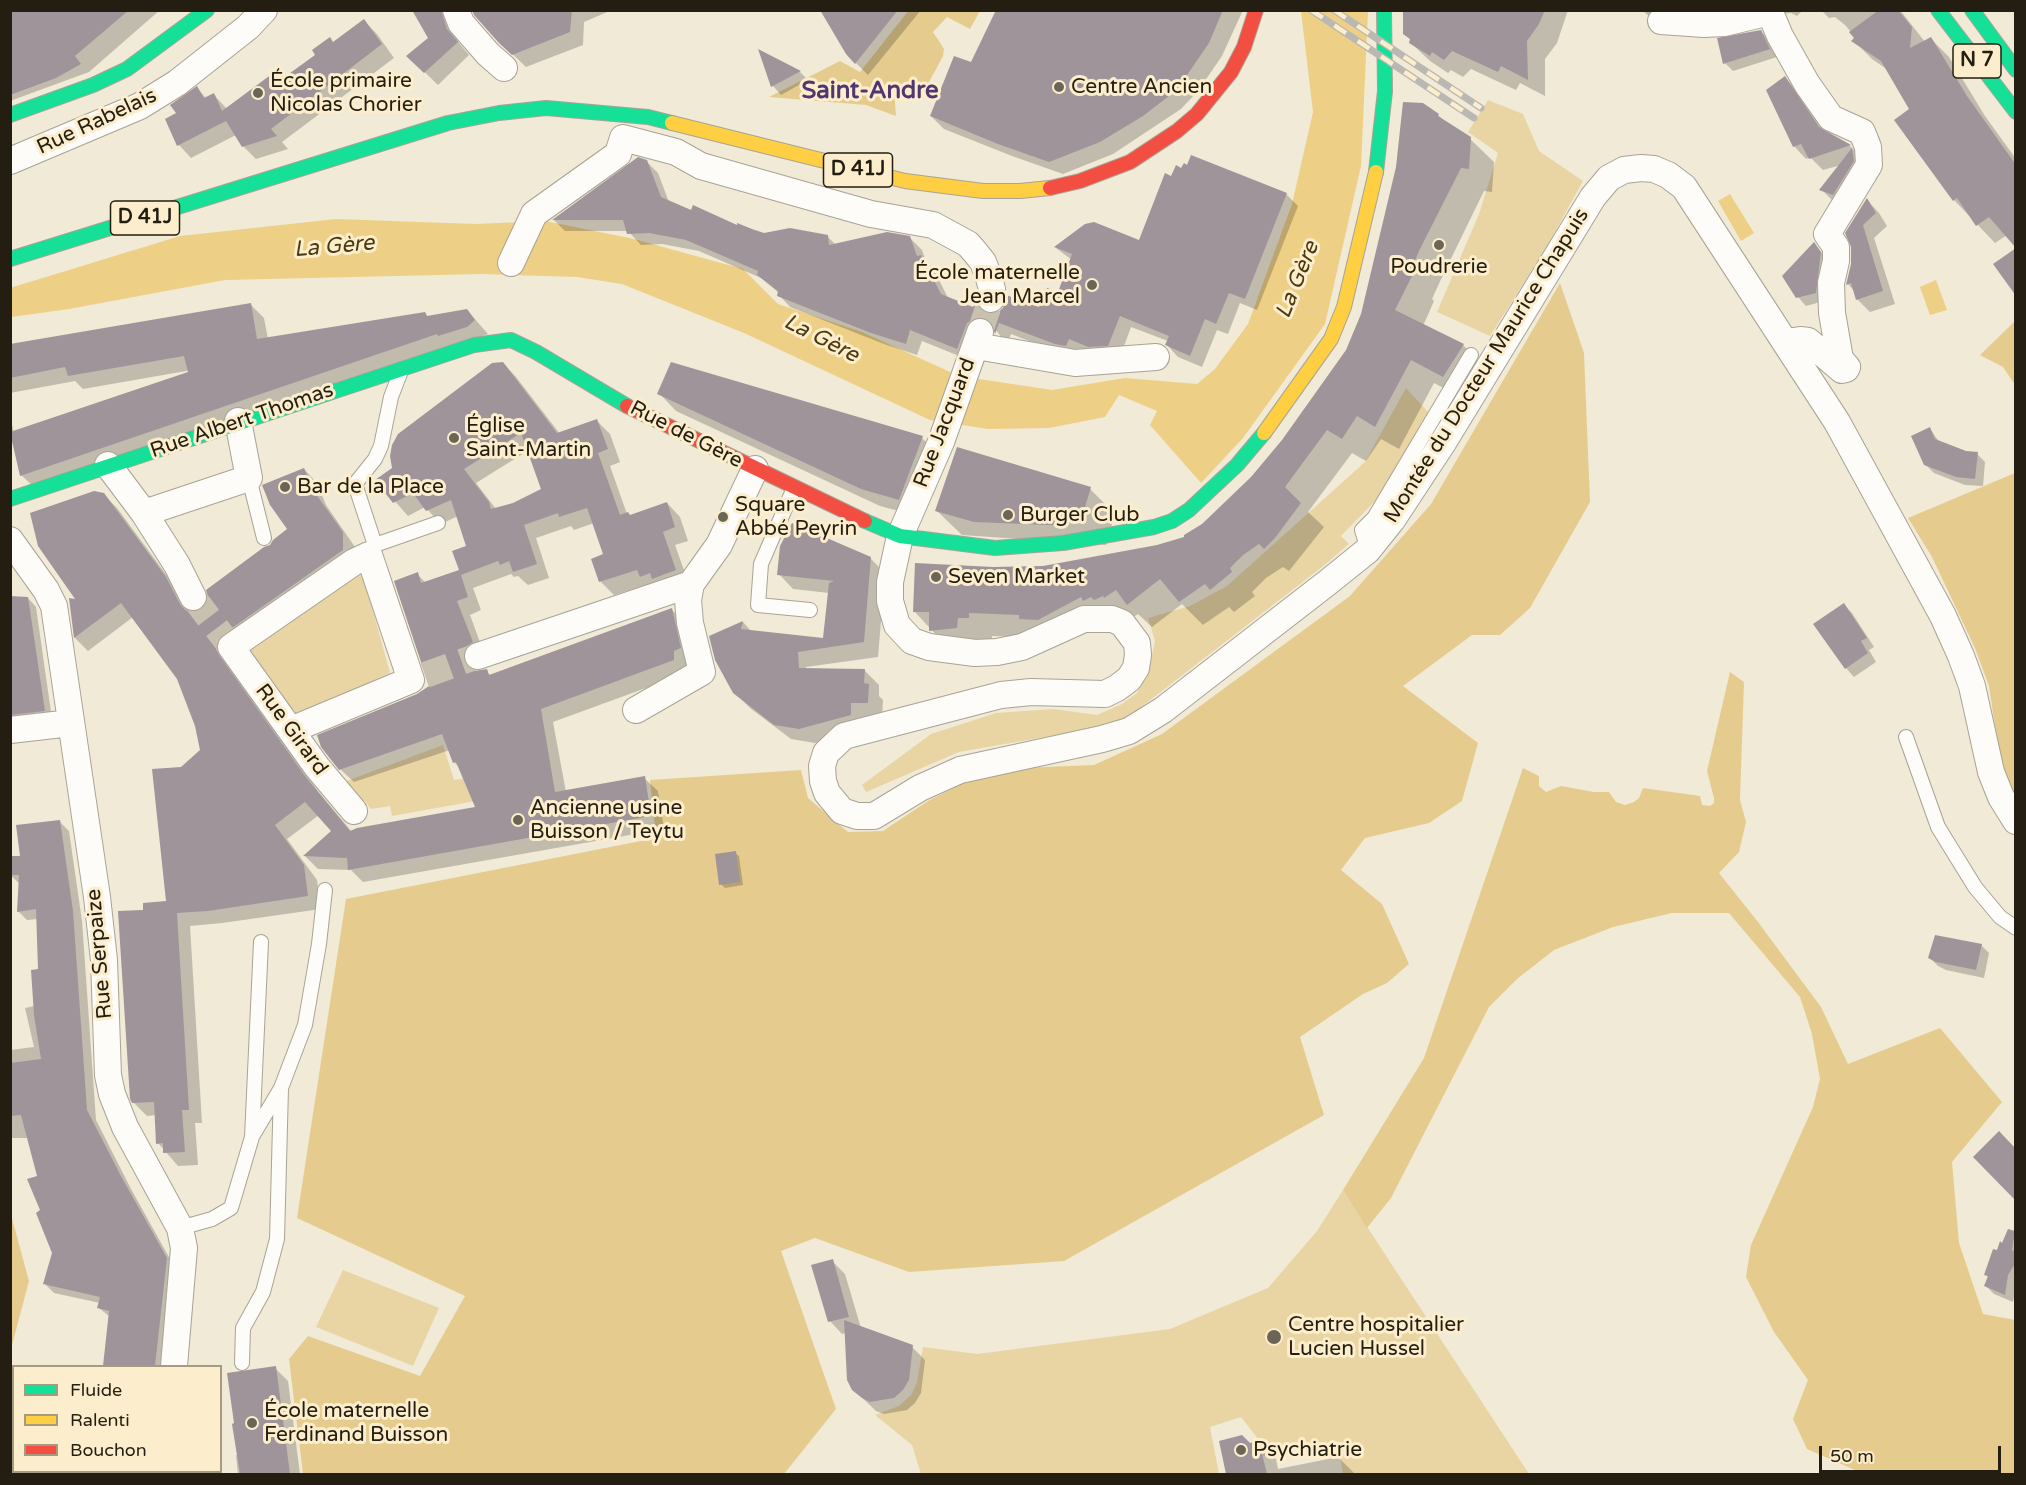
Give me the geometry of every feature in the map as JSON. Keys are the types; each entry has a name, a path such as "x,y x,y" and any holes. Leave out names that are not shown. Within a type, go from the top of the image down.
{"main road":[{"path":"10,115 93,86 127,69 207,10"},
{"name":"D 41J","path":"10,259 448,123 499,113 546,108 648,117 905,182 983,191 1050,188 1080,181 1130,162 1154,148 1191,120 1231,72 1244,47 1256,10"},
{"name":"Rue de Gère","path":"474,345 511,340 536,352 640,414 875,527 900,536 995,548 1063,543 1154,527 1172,521 1189,510 1237,465 1267,429 1331,339 1344,307 1378,163 1385,90 1384,10"},
{"name":"N 7","path":"1938,10 2016,112"},
{"name":"N 7","path":"1972,10 2016,70"},
{"path":"93,86 131,48"},
{"name":"Rue Albert Thomas","path":"10,499 238,421 474,345"}],"street":[{"name":"Rue Rabelais","path":"10,161 140,106 177,83 248,27 264,10"},
{"path":"456,10 461,23 488,54 504,68"},
{"path":"1660,21 1696,24 1724,23 1769,11 1807,84 1830,118 1862,132 1868,147 1869,165 1827,234 1836,247 1836,261 1831,282 1832,313 1840,359 1847,367 1842,370 1808,341 1786,342"},
{"path":"511,263 534,214 618,154 622,138 676,152 701,166 871,214 933,225 968,244 975,252 988,275 992,288 991,299"},
{"name":"Montée du Docteur Maurice Chapuis","path":"900,536 894,561 890,601 897,625 912,640 929,647 975,653 997,652 1022,647 1084,619 1112,619 1122,623 1137,643 1138,655 1136,668 1128,679 1105,694 1030,692 1001,695 844,736 826,753 822,766 823,781 833,802 842,811 857,816 874,816 920,788 960,770 1129,731 1163,710 1368,550 1392,520 1444,441 1593,197 1609,178 1624,170 1654,170 1668,175 1684,187 1837,422 1943,616 1972,686 1990,772 2001,797 2016,821"},
{"name":"Rue Jacquard","path":"900,536 941,442 975,347 1075,363 1156,357"},
{"path":"144,513 249,478 238,421"},
{"path":"108,465 144,513 177,565 193,597"},
{"path":"636,710 702,672 690,623 688,600 691,585 719,545 755,469"},
{"name":"Rue Serpaize","path":"10,540 42,584 54,606 103,949 108,1075 112,1094 125,1127 180,1228 184,1248 174,1365"},
{"path":"291,730 418,678 372,550"},
{"name":"Rue Girard","path":"354,811 317,767 231,647 372,550"},
{"path":"478,656 691,585"},
{"path":"10,730 71,723"}],"lane":[{"path":"1368,550 1362,530 1374,518 1471,355"},
{"path":"403,367 391,397 381,446 375,459 355,484 372,550 438,523"},
{"path":"249,478 264,538"},
{"path":"794,488 761,564 758,605 810,610"},
{"path":"1906,737 1938,827 1975,887 2000,917 2016,928"},
{"path":"252,1137 281,1088 304,1025 319,944 325,890"},
{"path":"180,1228 212,1219 231,1208 252,1137 261,942"},
{"path":"242,1363 243,1328 263,1292 277,1239 281,1088"}],"shaded area":[{"path":"909,10 980,11 970,29 947,17 933,32 944,49 943,56 928,84 894,91 896,116 866,105 769,97 840,61 860,72"},
{"path":"1488,100 1523,114 1539,151 1583,181 1546,248 1490,336 1437,312 1479,214 1498,153 1468,132"},
{"path":"1560,283 1584,353 1590,502 1530,608 1500,635 1472,635 1403,686 1478,743 1462,801 1429,823 1365,838 1341,870 1382,904 1409,964 1387,983 1363,994 1300,1037 1324,1115 1064,1261 909,1272 815,1238 781,1251 836,1409 784,1474 303,1474 289,1359 308,1336 420,1376 465,1296 297,1218 346,899 656,838 650,780 801,770 808,798 848,832 883,831 928,801 975,777 1020,768 1094,765 1162,734 1350,596 1431,504"},
{"path":"2015,321 2015,385 2003,367 1980,355"},
{"path":"1406,388 1429,413 1376,500 1341,536 1349,544 1136,711 1120,722 1102,727 959,752 866,792 862,785 931,734 996,713 1053,709 1097,715 1122,704 1137,693 1148,673 1155,641 1148,618 1190,606 1227,586 1365,462"},
{"path":"2015,473 2015,796 2001,767 1989,686 1975,648 1932,557 1908,518"},
{"path":"362,571 390,673 295,717 244,654"},
{"path":"1730,672 1744,682 1740,800 1746,822 1739,852 1719,873 1821,1007 1848,1064 1940,1028 2002,1102 1952,1162 1959,1243 1983,1314 2015,1320 2015,1474 1864,1474 1807,1449 1793,1419 1808,1380 1774,1332 1746,1277 1751,1245 1813,1107 1820,1079 1812,1034 1800,997 1729,913 1672,913 1613,927 1554,950 1517,979 1489,1007 1391,1198 1367,1228 1343,1190 1424,1058 1523,768 1539,776 1539,786 1546,792 1561,786 1594,792 1609,792 1616,802 1625,805 1639,798 1643,788 1700,796 1702,805 1710,806 1714,803 1714,798 1707,771"},
{"path":"443,745 454,780 494,774 498,797 392,816 390,806 371,809 365,801 352,803 344,782"},
{"name":"Centre hospitalier Lucien Hussel","path":"1343,1190 1529,1474 1343,1474 1337,1441 1263,1456 1259,1440 1241,1417 1210,1427 1219,1474 921,1474 912,1445 875,1415 899,1406 911,1395 917,1382 923,1347 977,1354 1170,1329 1268,1288 1317,1231"},
{"path":"10,1211 29,1281 11,1349 10,1349"},
{"path":"343,1270 439,1308 413,1366 316,1327"}],"water":[{"name":"La Gère","path":"1301,11 1368,11 1361,166 1325,324 1243,438 1201,483 1150,425 1157,411 1119,395 1105,417 1049,428 988,429 930,420 744,333 622,284 577,277 481,274 225,280 69,309 11,317 10,288 180,236 336,219 475,224 545,221 634,239 743,269 778,304 862,332 959,376 1052,390 1125,378 1197,384 1215,369 1248,324 1292,204 1313,112"},
{"path":"1730,194 1754,233 1741,241 1718,201"},
{"path":"1936,280 1947,310 1930,315 1920,287"}],"building":[{"path":"10,10 129,10 75,56 81,64 56,78 10,95"},
{"path":"412,10 441,10 447,29 458,42 424,73 406,56 428,38"},
{"path":"472,10 572,10 570,32 512,55 474,15"},
{"path":"820,10 898,10 855,64 846,54"},
{"name":"Centre Ancien","path":"996,10 1223,10 1209,43 1185,78 1169,96 1143,116 1100,142 1049,162 930,116 954,56 971,62"},
{"path":"1403,10 1545,10 1539,24 1527,41 1528,80 1501,66 1498,72 1452,51 1444,60 1432,52 1430,56 1409,43 1410,39 1403,34"},
{"path":"1879,10 1898,10 1912,27 1910,48 1931,37 1967,96 2016,165 2016,248 1989,217 1976,226 1957,198 1953,201 1894,120 1909,109 1881,61 1851,41 1854,38 1849,32"},
{"path":"364,19 382,44 271,129 277,136 242,147 226,121 177,146 165,119 176,113 170,105 197,86 204,98 214,93 222,111 280,68 286,76 315,55 312,50 330,37 333,42"},
{"path":"1761,30 1770,49 1723,64 1717,38"},
{"path":"758,49 801,71 771,87"},
{"path":"1785,76 1819,127 1851,145 1809,159 1801,144 1793,147 1766,90"},
{"path":"1403,102 1423,103 1439,114 1438,116 1471,137 1469,169 1461,168 1419,251 1409,275 1412,276 1395,310 1464,344 1443,377 1411,360 1375,427 1357,416 1342,439 1327,430 1285,487 1301,503 1264,549 1259,544 1243,555 1230,568 1232,572 1210,590 1205,584 1179,602 1160,579 1127,605 1116,590 1104,598 1103,596 1094,600 1091,597 1083,601 1081,597 1038,620 1019,619 1019,615 969,613 969,618 958,618 957,628 929,631 929,612 913,612 915,563 993,567 1043,566 1157,545 1184,537 1202,524 1251,477 1282,440 1346,350 1361,314 1396,167"},
{"path":"1852,148 1854,161 1833,195 1819,190"},
{"path":"1191,155 1287,193 1245,299 1229,293 1216,324 1205,319 1190,356 1165,345 1169,336 1120,316 1108,346 1088,347 1069,339 1066,346 1055,344 999,323 995,334 991,322 978,317 967,323 957,349 910,330 906,344 871,333 777,296 778,291 757,275 758,271 686,240 649,233 627,234 623,220 552,220 638,157 647,160 661,197 691,210 693,205 737,225 737,223 764,233 790,228 828,235 829,245 887,232 910,236 917,256 921,255 941,294 973,307 976,299 982,311 990,314 997,313 1003,308 1006,295 1039,307 1047,288 1058,292 1072,254 1054,247 1085,224 1094,222 1139,240 1165,173 1171,176 1176,165 1181,168 1184,163 1187,165"},
{"path":"1867,198 1876,213 1863,225 1883,291 1856,300 1851,283 1846,285 1851,264 1851,247 1845,233"},
{"path":"1814,242 1821,252 1816,293 1796,298 1782,276"},
{"path":"2016,248 2016,296 1993,264"},
{"path":"251,303 257,339 425,312 427,316 467,309 475,320 467,327 438,336 437,334 20,476 10,432 188,372 184,356 68,376 65,367 10,378 10,344"},
{"path":"503,362 557,433 597,419 608,449 598,453 620,515 628,512 630,515 667,502 675,527 663,532 676,570 652,579 650,573 640,577 637,570 599,582 591,559 603,554 587,508 559,517 558,513 524,525 537,564 513,572 509,561 500,565 498,561 461,575 468,597 457,601 473,642 463,652 464,660 474,671 487,669 489,675 672,608 681,648 674,651 674,660 541,709 555,792 645,776 651,816 348,870 347,858 303,856 331,831 305,802 275,825 304,865 308,896 208,911 177,913 189,1110 182,1110 185,1152 163,1153 163,1143 156,1144 154,1102 132,1103 130,1099 118,911 143,910 143,903 166,901 152,769 181,767 200,750 195,726 177,679 121,603 74,638 69,598 75,599 38,546 30,513 94,491 104,493 166,577 180,604 185,610 193,612 206,605 208,597 206,590 264,547 270,545 287,529 270,505 262,485 304,468 313,490 343,532 343,550 222,635 217,641 216,649 219,655 305,776 350,831 475,807 456,762 453,763 442,734 339,770 321,747 317,735 417,694 429,686 394,581 418,572 421,583 459,570 452,551 466,546 451,500 426,511 413,493 393,503 375,480 392,468 390,456 392,445 398,434 492,363","holes":["521,433 541,489 513,503 491,509 489,502 464,469"]},
{"path":"671,362 923,436 899,500 861,489 657,394"},
{"path":"1930,427 1935,439 1966,451 1978,452 1975,479 1956,477 1924,465 1911,436"},
{"path":"957,447 1091,487 1081,521 1050,525 974,522 935,511"},
{"path":"792,523 871,557 864,642 798,652 799,668 865,669 864,683 869,684 868,703 851,703 851,715 799,729 774,725 733,693 715,660 709,636 743,621 741,629 823,638 829,583 834,581 777,575 780,546"},
{"path":"10,596 28,597 45,711 10,715"},
{"path":"1844,603 1867,638 1861,641 1868,653 1845,669 1813,624"},
{"path":"60,820 73,911 87,1110 167,1258 155,1365 103,1365 109,1311 97,1308 100,1297 43,1284 52,1253 36,1213 40,1210 27,1179 37,1176 21,1115 10,1116 10,1063 41,1059 34,1015 31,970 38,969 36,909 17,912 19,875 10,875 10,856 20,856 16,825"},
{"path":"736,851 740,882 719,885 715,854"},
{"path":"1935,935 1982,944 1976,970 1936,962 1928,958"},
{"path":"1999,1131 2016,1149 2016,1201 1973,1157"},
{"path":"2008,1229 2015,1231 2012,1250 2016,1253 2016,1262 2008,1275 2005,1295 1984,1286 1988,1276 1984,1275 1993,1249 1997,1250"},
{"path":"833,1259 849,1317 828,1322 811,1265"},
{"path":"844,1320 913,1345 909,1380 894,1398 870,1402 852,1390 847,1380"},
{"name":"École maternelle Ferdinand Buisson","path":"276,1366 290,1474 240,1474 227,1373"},
{"name":"Psychiatrie","path":"1242,1435 1250,1443 1259,1441 1267,1474 1226,1474 1219,1441"}],"tunnel":[{"path":"980,332 991,299"},
{"path":"193,597 231,647"},
{"path":"425,675 478,656"}],"railway":[{"path":"1311,10 1474,118"},
{"path":"1334,10 1481,108"}],"traffic: fast":[{"path":"10,115 93,85 127,69 207,10"},
{"path":"1376,172 1385,91 1384,10"},
{"path":"1938,10 2016,112"},
{"path":"1972,10 2016,70"},
{"path":"10,259 448,123 499,113 546,108 648,117 672,123"},
{"path":"10,499 474,345 511,340 536,352 627,406"},
{"path":"865,521 900,536 995,548 1063,543 1154,527 1172,521 1189,510 1237,465 1264,433"}],"traffic: slow":[{"path":"672,123 905,181 983,191 1050,188"},
{"path":"1264,433 1331,339 1344,307 1376,172"}],"traffic: jam":[{"path":"1050,188 1080,181 1130,162 1177,131 1197,114 1231,72 1244,47 1256,10"},
{"path":"627,406 865,521"}],"place":[{"name":"Centre Ancien","path":"1059,87"},
{"name":"École primaire Nicolas Chorier","path":"258,93"},
{"name":"Poudrerie","path":"1439,245"},
{"name":"École maternelle Jean Marcel","path":"1092,285"},
{"name":"Église Saint-Martin","path":"454,438"},
{"name":"Bar de la Place","path":"285,487"},
{"name":"Burger Club","path":"1008,515"},
{"name":"Square Abbé Peyrin","path":"723,517"},
{"name":"Seven Market","path":"936,577"},
{"name":"Ancienne usine Buisson / Teytu","path":"518,820"},
{"name":"Centre hospitalier Lucien Hussel","path":"1274,1337"},
{"name":"École maternelle Ferdinand Buisson","path":"252,1423"},
{"name":"Psychiatrie","path":"1241,1450"}],"district":[{"name":"Saint-Andre","path":"870,92"}]}
